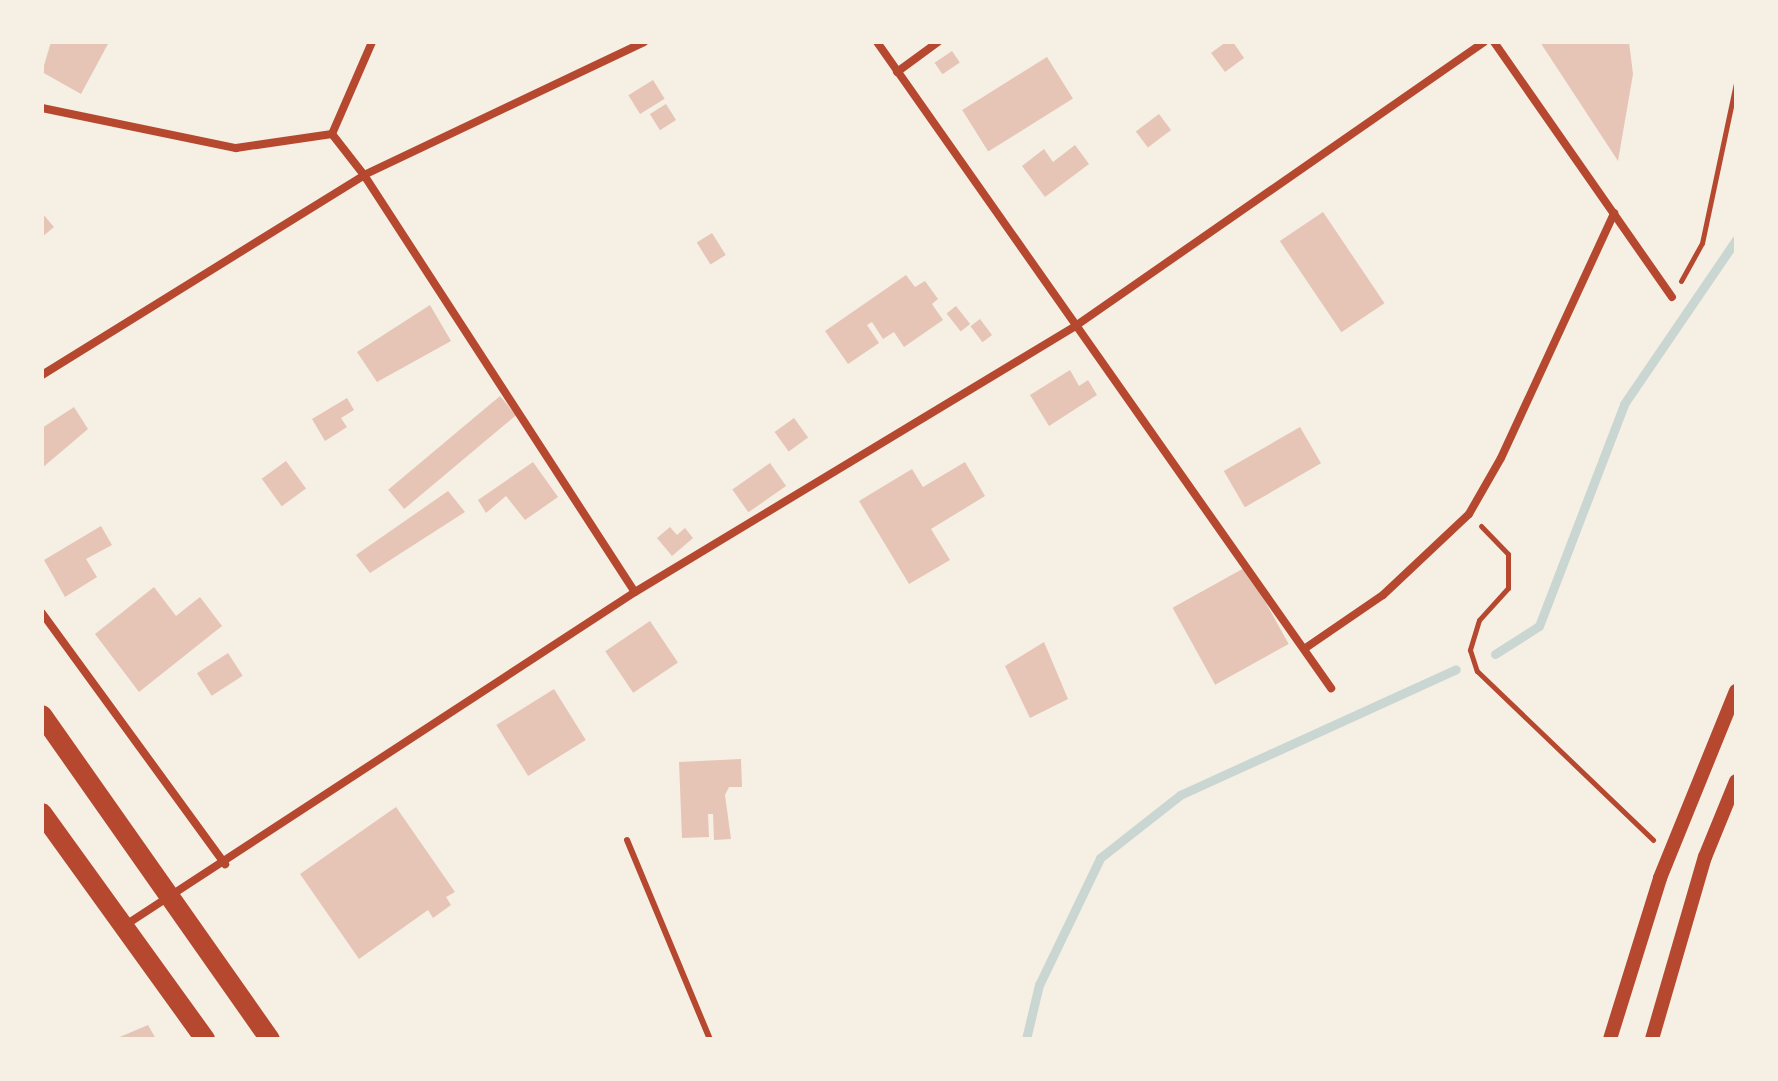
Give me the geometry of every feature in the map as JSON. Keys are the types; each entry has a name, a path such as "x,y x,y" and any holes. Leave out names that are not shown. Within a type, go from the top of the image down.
{"main road":[{"path":"42,715 270,1039"},
{"path":"42,813 205,1039"}],"street":[{"path":"332,134 372,42"},
{"path":"42,375 364,175 644,42"},
{"path":"877,42 1074,327 1307,647 1331,688"},
{"path":"897,72 938,42"},
{"path":"123,927 225,864 635,592 1074,327 1484,42"},
{"path":"1494,42 1672,297"},
{"path":"42,108 236,148 332,134"},
{"path":"332,134 364,175 635,592"},
{"path":"1307,647 1383,595 1469,514 1501,458 1614,213"},
{"path":"42,613 225,864"},
{"path":"1610,1039 1670,856 1736,691"},
{"path":"1652,1039 1705,857 1736,781"}],"lane":[{"path":"627,840 710,1039"}],"path":[{"path":"1672,297 1702,243 1736,83"},
{"path":"1469,514 1508,554 1508,588 1479,620 1470,650 1477,671 1670,856"}],"building":[{"path":"51,42 109,42 81,94 42,72"},
{"path":"1226,42 1233,42 1244,58 1225,72 1211,53"},
{"path":"1540,42 1629,42 1633,74 1618,161"},
{"path":"952,51 960,63 942,74 935,63"},
{"path":"1047,57 1073,99 988,152 962,110"},
{"path":"653,80 665,99 640,114 628,95"},
{"path":"666,104 676,120 660,130 650,114"},
{"path":"1159,114 1171,130 1148,147 1136,131"},
{"path":"1075,145 1089,164 1045,197 1022,166 1044,149 1053,162"},
{"path":"1323,212 1385,303 1341,332 1280,241"},
{"path":"42,213 54,227 42,237"},
{"path":"712,233 726,255 711,265 697,243"},
{"path":"906,275 915,287 925,281 938,299 932,304 943,320 904,347 894,332 883,339 872,322 867,325 879,343 848,364 825,331"},
{"path":"430,305 451,341 377,382 357,352"},
{"path":"956,306 970,324 961,332 947,313"},
{"path":"980,319 992,335 982,342 970,326"},
{"path":"1070,370 1079,386 1088,380 1097,395 1049,426 1030,395"},
{"path":"500,396 516,415 404,509 388,490"},
{"path":"347,398 354,410 341,418 347,427 325,441 312,419"},
{"path":"74,407 88,429 42,468 42,428"},
{"path":"794,418 808,437 789,452 775,432"},
{"path":"1300,427 1321,463 1245,507 1224,471"},
{"path":"286,461 306,489 282,506 262,479"},
{"path":"533,462 558,497 525,520 506,496 486,513 478,500"},
{"path":"965,462 985,496 931,529 950,560 909,584 859,501 912,469 923,487"},
{"path":"770,463 786,486 748,512 732,489"},
{"path":"448,491 465,512 370,573 356,555"},
{"path":"101,526 112,545 86,559 97,577 65,597 44,560"},
{"path":"670,527 677,535 685,528 693,538 672,556 657,538"},
{"path":"1246,567 1289,644 1215,685 1173,608"},
{"path":"154,587 176,616 200,597 222,626 139,692 95,634"},
{"path":"650,621 678,662 633,693 605,651"},
{"path":"1044,642 1068,699 1030,718 1005,666"},
{"path":"228,653 243,676 212,696 197,673"},
{"path":"554,689 586,740 528,776 496,725"},
{"path":"741,759 742,787 729,787 725,795 731,839 714,840 713,814 708,814 709,837 682,838 679,762"},
{"path":"396,807 455,892 446,897 451,905 433,918 428,910 359,959 300,874"},
{"path":"148,1025 156,1039 115,1039"}],"waterway":[{"path":"1495,654 1539,626 1624,404 1736,240"},
{"path":"1026,1039 1039,985 1100,858 1180,795 1456,669"}]}
